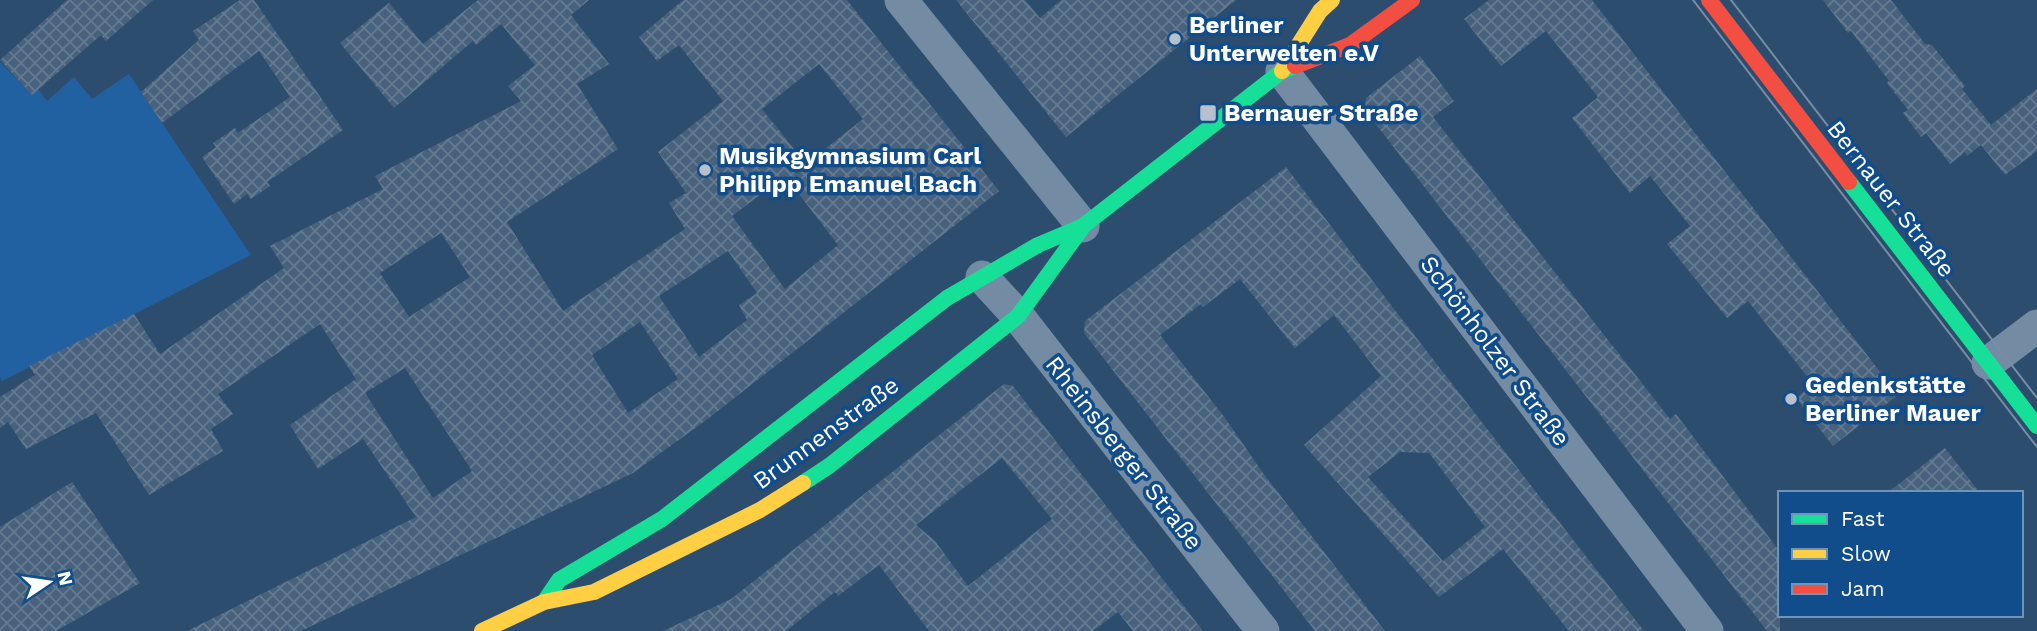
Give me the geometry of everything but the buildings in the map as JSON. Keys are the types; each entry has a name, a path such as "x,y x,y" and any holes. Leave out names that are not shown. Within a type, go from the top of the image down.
{"main road":[{"name":"Brunnenstraße","path":"1282,71 1320,11 1332,0"},
{"name":"Brunnenstraße","path":"544,602 559,580 662,519 938,304 1038,245 1083,226 1282,71 1350,46 1412,0"},
{"name":"Bernauer Straße","path":"1709,0 2037,426"},
{"name":"Brunnenstraße","path":"482,631 544,602 594,592 760,510 829,466 1018,316 1083,226"}],"street":[{"path":"901,0 1083,226"},
{"name":"Schönholzer Straße","path":"1282,71 1707,631"},
{"name":"Rheinsberger Straße","path":"982,277 1018,316 1263,631"},
{"path":"1988,363 2037,326"}],"shaded area":[{"path":"0,62 32,94 38,89 47,101 74,77 92,99 129,74 251,255 2,381 0,377"}],"tram line":[{"path":"1693,0 2037,447"},
{"path":"1731,0 2037,398"}],"traffic: fast":[{"path":"544,602 559,580 662,519 947,298 1038,245 1083,226 1282,71 1295,66"},
{"path":"1849,182 2037,426"},
{"path":"803,483 829,466 1018,316 1082,228"}],"traffic: slow":[{"path":"1282,71 1320,11 1332,0"},
{"path":"482,631 544,602 594,592 760,510 803,483"}],"traffic: jam":[{"path":"1295,66 1350,45 1412,0"},
{"path":"1709,0 1849,182"}],"place":[{"name":"Berliner Unterwelten e.V","path":"1175,39"},
{"name":"Bernauer Straße","path":"1208,113"},
{"name":"Musikgymnasium Carl Philipp Emanuel Bach","path":"705,170"},
{"name":"Gedenkstätte Berliner Mauer","path":"1791,399"}]}
